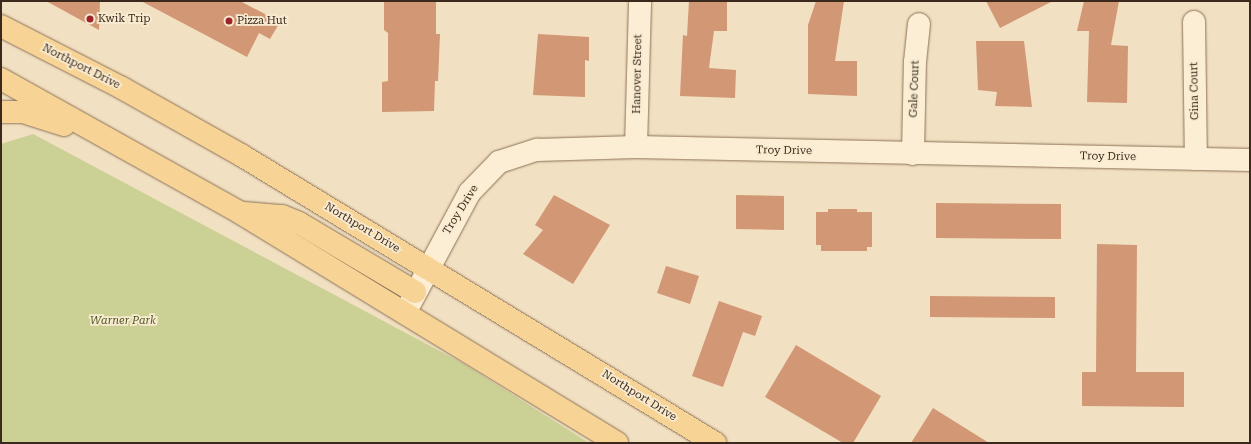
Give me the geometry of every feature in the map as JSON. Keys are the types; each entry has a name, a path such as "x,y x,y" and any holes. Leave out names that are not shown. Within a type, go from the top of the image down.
{"main road":[{"name":"Northport Drive","path":"1,26 122,88 241,155 715,443"},
{"path":"1,79 239,212 617,443"},
{"path":"1,112 23,112 51,120 166,170"},
{"path":"239,212 282,216 299,223 415,292"}],"street":[{"name":"Hanover Street","path":"636,147 640,1"},
{"name":"Gina Court","path":"1194,22 1196,159"},
{"name":"Gale Court","path":"913,154 915,62 919,24"},
{"name":"Troy Drive","path":"405,313 470,192 499,162 537,150 636,147 1250,160"}],"green space":[{"name":"Warner Park","path":"33,134 464,364 589,443 1,443 1,144"}],"building":[{"name":"Kwik Trip","path":"46,1 100,1 99,30"},
{"path":"141,1 240,1 280,22 270,39 259,33 247,57"},
{"path":"384,1 436,1 436,34 440,34 438,81 435,81 434,111 382,112 382,82 388,81 388,33 384,30"},
{"path":"689,1 727,1 727,31 714,31 709,68 736,70 735,98 680,96 683,35 687,36"},
{"path":"816,1 844,1 835,61 857,61 857,96 808,94 808,25"},
{"path":"986,1 1053,1 1000,28"},
{"path":"1084,1 1119,1 1111,45 1128,46 1127,103 1087,102 1089,31 1077,31"},
{"path":"538,34 589,37 589,61 585,60 585,97 533,95"},
{"path":"976,41 1024,41 1032,107 995,106 997,92 978,90"},
{"path":"554,195 610,225 573,284 523,254 543,230 535,225"},
{"path":"736,195 784,196 784,230 736,229"},
{"path":"936,203 1061,204 1061,239 936,238"},
{"path":"828,209 857,209 857,212 872,212 872,247 867,247 867,251 821,251 821,245 816,245 816,212 828,212"},
{"path":"1097,244 1137,245 1136,372 1184,372 1184,407 1082,406 1082,372 1096,372"},
{"path":"666,266 699,276 690,304 657,293"},
{"path":"930,296 1055,297 1055,318 930,317"},
{"path":"719,301 762,316 755,336 743,332 723,387 692,376"},
{"path":"796,345 881,396 853,443 843,443 765,397"},
{"path":"933,408 989,443 911,443"}],"place":[{"name":"Kwik Trip","path":"90,19"},
{"name":"Pizza Hut","path":"229,21"}]}
